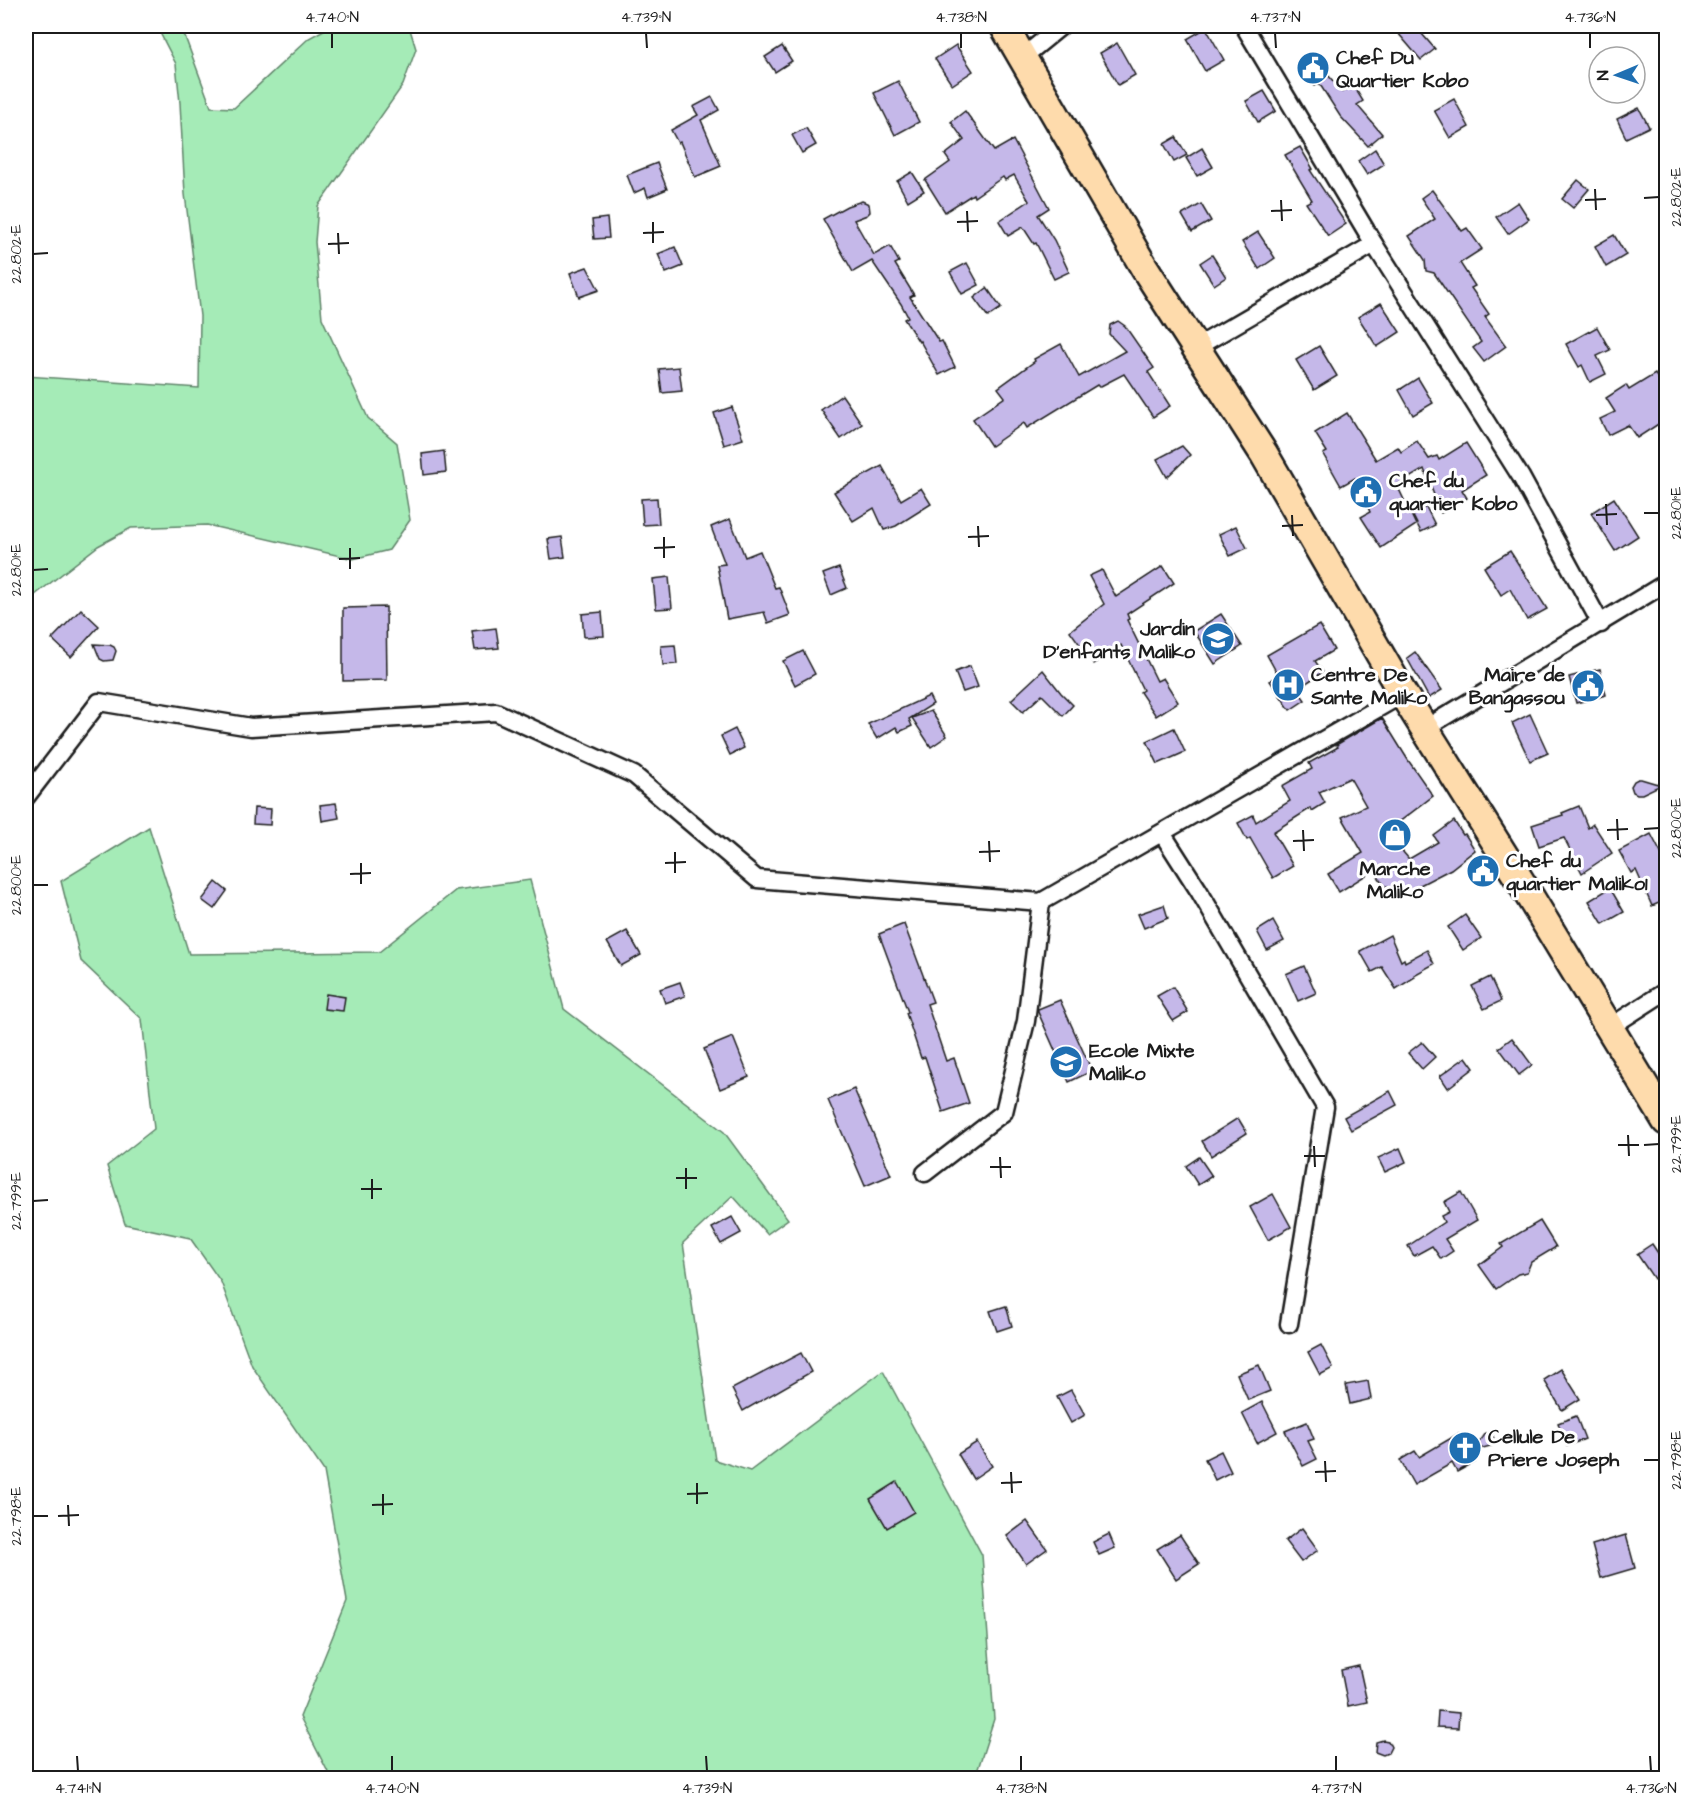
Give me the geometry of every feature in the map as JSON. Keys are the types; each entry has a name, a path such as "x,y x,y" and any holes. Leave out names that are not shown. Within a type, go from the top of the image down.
{"main road":[{"path":"1004,26 1144,267 1264,454 1424,729 1527,892 1666,1122"}],"street":[{"path":"1023,57 1061,26"},
{"path":"1244,26 1374,244 1521,477 1601,624"},
{"path":"1195,348 1374,244"},
{"path":"1424,729 1666,583"},
{"path":"26,797 99,702 251,727 496,712 634,775 758,879 1041,902 1403,694"},
{"path":"1162,832 1325,1107 1289,1324"},
{"path":"925,1173 1004,1112 1026,1021 1041,902"},
{"path":"1610,1027 1666,991"}],"green space":[{"path":"145,26 181,26 211,107 234,108 309,38 331,26 409,26 416,49 403,85 318,206 315,242 322,318 368,418 397,443 410,520 389,550 353,559 207,525 131,528 98,546 26,602 26,376 199,388 200,316 185,194 176,64 158,29"},
{"path":"149,827 189,954 379,952 456,890 530,880 564,1009 724,1132 788,1219 767,1234 733,1196 683,1243 715,1460 750,1471 883,1371 982,1555 994,1719 975,1778 331,1778 300,1717 347,1601 324,1471 252,1366 221,1282 190,1238 125,1224 107,1166 154,1129 142,1019 81,961 61,881"}],"building":[{"path":"1407,26 1415,26 1435,49 1421,60 1398,33"},
{"path":"1206,28 1224,60 1205,71 1187,39"},
{"path":"1117,43 1135,75 1118,85 1100,53"},
{"path":"956,45 973,71 952,85 935,59"},
{"path":"782,46 792,61 775,72 765,57"},
{"path":"1310,53 1342,92 1353,85 1363,101 1357,105 1382,134 1368,146 1340,116 1319,83 1315,86 1297,64"},
{"path":"898,81 919,122 895,135 874,93"},
{"path":"1264,91 1276,111 1258,122 1246,101"},
{"path":"712,97 719,110 701,120 721,166 695,177 680,142 678,143 671,130 698,115 693,107"},
{"path":"1454,99 1469,127 1450,138 1434,110"},
{"path":"1639,108 1649,127 1626,138 1617,119"},
{"path":"965,111 994,151 1013,140 1049,208 1038,215 1054,240 1069,272 1054,279 1036,243 1034,244 1023,227 1008,236 999,221 1029,201 1014,175 1005,180 1003,177 974,197 973,194 945,212 925,180 950,162 945,155 964,140 951,122"},
{"path":"806,128 816,145 802,153 792,135"},
{"path":"1176,137 1187,155 1174,162 1164,144"},
{"path":"1300,147 1313,169 1310,170 1346,224 1328,236 1306,203 1312,200 1285,155"},
{"path":"1202,148 1213,167 1197,176 1186,158"},
{"path":"1375,149 1384,164 1367,175 1358,161"},
{"path":"657,163 667,189 648,197 645,188 634,193 627,175"},
{"path":"912,172 924,191 908,201 897,181"},
{"path":"1578,180 1589,189 1573,208 1562,199"},
{"path":"1432,190 1462,231 1467,228 1482,249 1460,263 1475,286 1471,288 1489,314 1485,317 1506,346 1484,362 1473,348 1481,342 1434,273 1426,271 1425,260 1409,236 1435,219 1421,198"},
{"path":"862,201 869,204 870,212 854,220 874,255 890,246 899,262 895,264 914,295 910,297 939,342 942,341 955,367 939,375 920,341 904,319 908,317 901,304 872,261 853,272 823,219"},
{"path":"1518,202 1529,219 1508,234 1496,217"},
{"path":"1201,204 1211,221 1192,232 1182,215"},
{"path":"607,218 609,238 594,239 592,220"},
{"path":"1258,232 1275,258 1259,269 1242,242"},
{"path":"1614,235 1626,255 1606,267 1595,246"},
{"path":"675,247 683,266 666,273 658,254"},
{"path":"1212,255 1226,277 1214,285 1200,263"},
{"path":"967,263 979,285 962,294 950,272"},
{"path":"587,267 599,290 579,297 570,273"},
{"path":"987,288 1001,308 988,317 974,298"},
{"path":"1381,303 1400,332 1377,347 1358,317"},
{"path":"1118,321 1125,326 1154,368 1148,372 1170,406 1153,417 1124,374 1099,387 1097,385 1027,428 1024,423 991,446 973,419 1005,397 998,388 1035,361 1034,359 1061,344 1079,377 1125,351 1109,334 1110,325"},
{"path":"1597,327 1610,350 1597,356 1606,374 1590,382 1582,365 1579,367 1566,344"},
{"path":"1319,346 1337,376 1314,390 1296,360"},
{"path":"679,367 682,391 662,393 659,369"},
{"path":"1655,374 1666,391 1666,419 1637,438 1628,425 1608,435 1600,419 1615,412 1606,398 1626,385 1629,390"},
{"path":"1418,378 1433,403 1413,415 1399,390"},
{"path":"842,395 862,424 841,439 821,410"},
{"path":"732,407 743,439 724,445 714,413"},
{"path":"1347,413 1376,460 1398,447 1401,452 1417,441 1429,459 1437,456 1439,460 1466,443 1486,475 1462,490 1467,498 1441,513 1424,469 1397,485 1416,525 1381,548 1361,517 1370,512 1355,478 1341,486 1323,454 1327,452 1315,433"},
{"path":"1182,446 1190,455 1167,477 1157,459"},
{"path":"444,451 446,472 424,475 422,454"},
{"path":"882,466 901,500 921,488 931,504 896,526 884,530 874,508 853,521 834,492"},
{"path":"657,498 659,524 643,525 641,499"},
{"path":"1614,498 1638,536 1615,551 1591,513"},
{"path":"1426,507 1435,525 1421,532 1412,514"},
{"path":"730,519 745,557 760,551 775,588 779,587 790,615 768,623 764,612 727,619 717,565 725,564 711,527"},
{"path":"1236,526 1247,548 1230,556 1219,534"},
{"path":"562,537 565,557 551,559 548,539"},
{"path":"1510,551 1547,609 1527,620 1510,589 1501,595 1484,567"},
{"path":"1163,566 1174,583 1127,614 1129,619 1127,620 1157,681 1163,678 1178,702 1156,716 1140,692 1143,690 1121,645 1094,664 1070,631 1104,604 1089,576 1102,570 1116,597"},
{"path":"839,568 847,588 831,595 823,574"},
{"path":"669,577 672,608 656,609 653,579"},
{"path":"386,607 387,680 343,681 343,608"},
{"path":"81,609 99,626 71,657 52,639"},
{"path":"602,612 604,636 584,637 582,614"},
{"name":"Jardin D'enfants Maliko","path":"1221,614 1242,646 1215,664 1194,631"},
{"path":"1319,625 1334,650 1315,661 1323,672 1297,689 1305,700 1290,710 1270,681 1278,675 1267,655"},
{"path":"496,628 499,648 475,650 472,631"},
{"path":"94,644 114,647 116,651 113,660 100,659"},
{"path":"675,645 677,664 663,665 661,646"},
{"path":"803,651 815,674 795,685 783,661"},
{"path":"1415,652 1442,690 1429,698 1407,658"},
{"path":"970,666 978,687 963,692 955,672"},
{"name":"Maire de Bangassou","path":"1600,669 1606,695 1576,703 1569,677"},
{"path":"1043,670 1073,705 1063,716 1042,695 1023,712 1011,700"},
{"path":"929,696 933,704 909,719 912,726 899,732 896,727 877,739 868,724"},
{"path":"931,711 947,736 931,747 912,718"},
{"path":"1530,714 1548,753 1530,761 1512,723"},
{"path":"1382,718 1433,796 1399,822 1384,830 1409,859 1438,842 1434,836 1454,821 1475,850 1451,869 1397,897 1387,886 1385,887 1374,870 1339,892 1328,874 1363,853 1342,817 1366,806 1350,778 1319,792 1325,803 1312,811 1311,808 1273,832 1293,866 1273,878 1250,838 1247,840 1238,823 1253,815 1256,822 1290,801 1282,786 1312,769 1309,763"},
{"path":"1174,728 1185,752 1158,764 1147,741"},
{"path":"735,729 744,748 730,755 721,736"},
{"path":"1638,779 1661,785 1637,794 1633,792 1631,786"},
{"path":"336,803 339,818 322,821 320,805"},
{"path":"1579,806 1588,828 1593,824 1612,853 1582,873 1564,838 1539,846 1532,825 1563,815 1562,813"},
{"path":"254,808 271,809 270,825 253,824"},
{"path":"1651,834 1666,863 1666,900 1652,906 1636,870 1631,873 1619,851"},
{"path":"216,882 227,891 214,909 202,900"},
{"path":"1610,888 1624,912 1603,924 1589,901"},
{"path":"1164,905 1168,918 1144,928 1138,914"},
{"path":"1465,915 1481,938 1463,950 1448,927"},
{"path":"1273,921 1284,941 1267,950 1257,931"},
{"path":"904,924 933,1002 927,1004 946,1061 954,1058 969,1103 943,1112 925,1057 921,1058 906,1013 908,1012 879,934"},
{"path":"627,931 641,955 621,966 607,942"},
{"path":"1390,935 1401,961 1404,959 1405,962 1427,950 1434,964 1414,975 1415,977 1396,989 1382,967 1372,972 1360,951"},
{"path":"1304,966 1316,993 1298,1001 1286,974"},
{"path":"1490,977 1501,1001 1484,1009 1472,986"},
{"path":"680,982 685,996 665,1003 660,989"},
{"path":"1173,987 1188,1012 1173,1021 1157,996"},
{"path":"326,994 345,997 343,1011 324,1009"},
{"path":"1060,1000 1092,1071 1069,1082 1038,1012 1038,1009"},
{"path":"733,1037 749,1077 720,1089 704,1049"},
{"path":"1512,1038 1532,1065 1519,1075 1499,1048"},
{"path":"1422,1042 1435,1057 1422,1069 1408,1053"},
{"path":"1466,1057 1474,1068 1448,1088 1440,1076"},
{"path":"854,1089 891,1175 865,1186 828,1100"},
{"path":"1390,1091 1397,1105 1351,1130 1344,1117"},
{"path":"1238,1118 1247,1133 1211,1156 1202,1141"},
{"path":"1400,1148 1406,1162 1385,1172 1378,1158"},
{"path":"1199,1157 1212,1176 1198,1185 1186,1166"},
{"path":"1461,1192 1477,1220 1445,1239 1453,1251 1441,1259 1432,1246 1414,1256 1408,1246 1444,1222 1441,1216 1449,1212 1444,1202"},
{"path":"1273,1194 1291,1227 1268,1240 1250,1207"},
{"path":"732,1217 741,1233 721,1244 712,1228"},
{"path":"1540,1221 1556,1247 1531,1262 1527,1272 1518,1274 1496,1289 1479,1265 1503,1247 1501,1244"},
{"path":"1652,1244 1666,1265 1666,1270 1654,1279 1637,1254"},
{"path":"1006,1306 1012,1326 997,1331 990,1311"},
{"path":"1321,1345 1333,1368 1320,1375 1308,1352"},
{"path":"801,1353 811,1372 743,1411 732,1389"},
{"path":"1259,1365 1270,1391 1248,1400 1237,1374"},
{"path":"1561,1369 1580,1399 1562,1410 1544,1380"},
{"path":"1368,1381 1371,1399 1350,1404 1346,1385"},
{"path":"1071,1390 1085,1415 1071,1423 1057,1397"},
{"path":"1262,1402 1277,1432 1257,1443 1242,1413"},
{"path":"1576,1416 1585,1439 1567,1446 1558,1423"},
{"path":"1307,1422 1314,1439 1308,1441 1317,1459 1303,1466 1285,1431"},
{"path":"1485,1433 1492,1434 1494,1445 1472,1451"},
{"path":"1458,1434 1475,1462 1457,1472 1452,1463 1414,1485 1400,1460 1415,1451 1419,1457"},
{"path":"977,1442 992,1466 973,1479 958,1454"},
{"path":"1221,1451 1231,1472 1215,1480 1205,1459"},
{"path":"897,1482 914,1512 887,1528 870,1499"},
{"path":"1027,1521 1047,1549 1026,1564 1007,1536"},
{"path":"1302,1528 1318,1550 1301,1562 1285,1541"},
{"path":"1109,1534 1115,1548 1099,1555 1093,1542"},
{"path":"1180,1535 1199,1564 1176,1579 1157,1549"},
{"path":"1626,1535 1635,1568 1601,1578 1592,1545"},
{"path":"1359,1666 1367,1702 1348,1706 1341,1670"},
{"path":"1438,1711 1459,1713 1458,1728 1437,1727"},
{"path":"1388,1741 1391,1747 1388,1753 1383,1755 1375,1752 1376,1742"}],"place":[{"name":"Chef Du Quartier Kobo","path":"1313,68"},
{"name":"Chef du quartier Kobo","path":"1366,492"},
{"name":"Jardin D'enfants Maliko","path":"1218,639"},
{"name":"Centre De Sante Maliko","path":"1288,685"},
{"name":"Maire de Bangassou","path":"1588,686"},
{"name":"Marche Maliko","path":"1395,835"},
{"name":"Chef du quartier Maliko1","path":"1483,871"},
{"name":"Ecole Mixte Maliko","path":"1066,1062"},
{"name":"Cellule De Priere Joseph","path":"1465,1448"}]}
